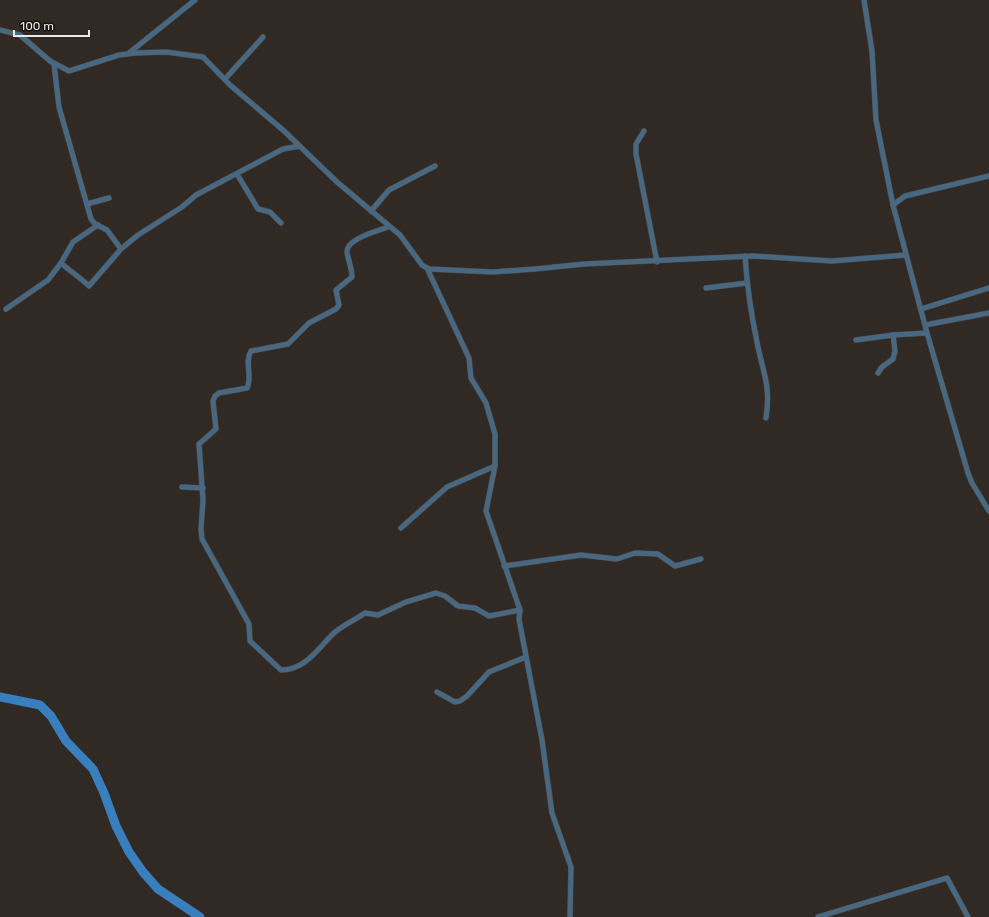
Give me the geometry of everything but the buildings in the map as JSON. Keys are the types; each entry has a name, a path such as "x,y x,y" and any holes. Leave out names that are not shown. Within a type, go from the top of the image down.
{"street":[{"path":"128,54 195,0"},
{"path":"864,0 874,67 876,120 893,204 927,333 968,472 972,483 989,511"},
{"path":"0,30 20,36 54,64 69,71 128,54 166,52 199,56 207,61 225,79 403,239 426,268 469,358 471,378 486,403 495,434 495,466 486,511 520,610 519,619 542,740 553,816 571,867 570,917"},
{"path":"225,79 263,37"},
{"path":"54,64 59,107 91,219 107,230 121,250"},
{"path":"644,131 636,144 636,154 657,262"},
{"path":"62,263 77,278 83,280 89,286 121,250 138,235 173,213 196,195 283,149 300,146"},
{"path":"371,211 389,190 435,166"},
{"path":"237,174 258,209 270,212 282,223"},
{"path":"893,204 905,196 989,176"},
{"path":"87,204 109,198"},
{"path":"6,309 48,280 62,263 73,242 98,225"},
{"path":"388,227 356,239 348,246 347,250 352,277 350,280 336,288 339,305 336,309 309,322 289,343 251,350 248,357 250,381 247,388 219,393 215,396 213,401 216,429 199,444 203,488 201,532 204,542 249,624 250,641 279,669 283,670 294,667 306,661 334,633 365,613 378,615 406,602 430,594 441,594 458,606 475,608 488,616 520,610"},
{"path":"426,268 493,272 535,270 584,264 657,262 745,256 786,257 832,261 906,255"},
{"path":"745,256 747,283 757,342 768,384 766,418"},
{"path":"706,288 747,283"},
{"path":"921,309 989,288"},
{"path":"925,325 989,313"},
{"path":"856,340 893,335 927,333"},
{"path":"878,373 880,369 893,359 895,351 893,335"},
{"path":"401,528 447,487 495,466"},
{"path":"182,487 203,488"},
{"path":"504,566 581,555 617,559 635,553 658,554 675,566 701,559"},
{"path":"438,692 455,702 460,701 467,696 485,675 494,669 526,657"},
{"path":"818,917 947,878 968,917"}],"waterway":[{"path":"0,697 40,705 51,716 66,741 93,769 104,793 116,826 129,852 143,872 158,889 200,917"}]}
